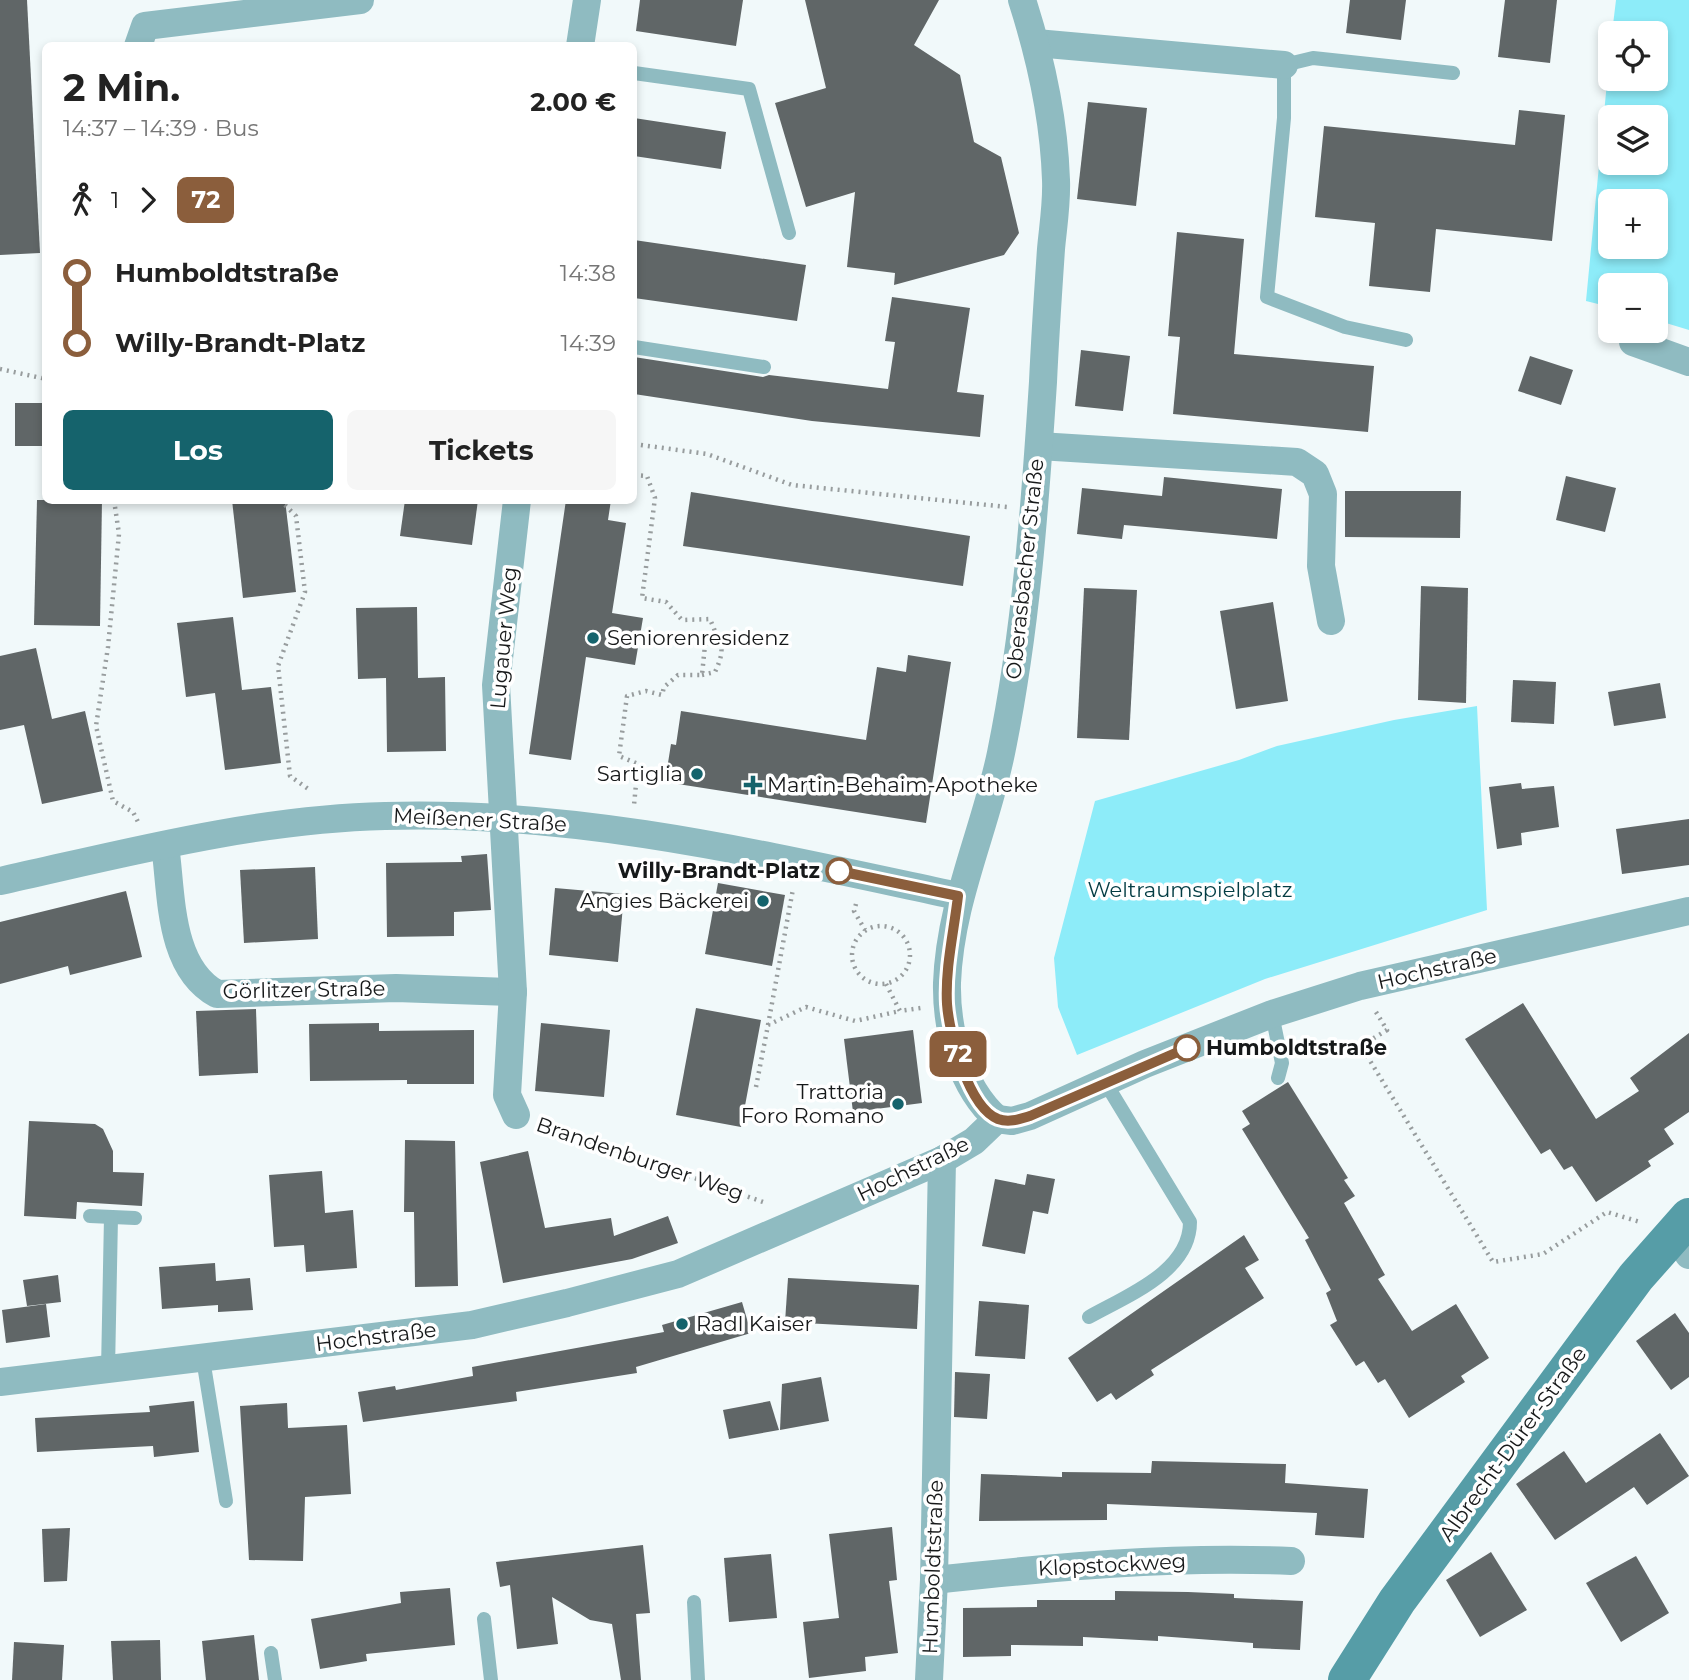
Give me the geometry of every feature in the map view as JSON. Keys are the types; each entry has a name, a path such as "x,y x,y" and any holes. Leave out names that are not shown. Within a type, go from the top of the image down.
{"street":[{"path":"139,42 145,26 359,0"},
{"path":"581,42 587,0"},
{"name":"Oberasbacher Straße","path":"997,1119 981,1105 967,1079 953,1038 947,1005 947,980 958,896 1000,757 1023,630 1039,446 1056,184 1052,126 1036,43 1022,0"},
{"path":"1036,43 1284,65"},
{"path":"1636,343 1689,362"},
{"path":"1039,446 1297,462 1315,474 1323,494 1321,566 1331,621"},
{"name":"Lugauer Weg","path":"502,818 496,685 517,504"},
{"name":"Meißener Straße","path":"0,881 158,846 316,820 385,816 502,818 631,831 798,861 958,896"},
{"name":"Brandenburger Weg","path":"502,818 513,992 507,1095 516,1115"},
{"name":"Görlitzer Straße","path":"158,846 179,944 189,969 200,985 217,994 396,988 513,992"},
{"name":"Hochstraße","path":"0,1382 472,1325 678,1274 942,1160 974,1141 997,1119 1012,1121 1030,1116 1105,1082 1272,1014 1360,986 1689,911"},
{"name":"Humboldtstraße","path":"929,1680 934,1580 942,1160"},
{"name":"Albrecht-Dürer-Straße","path":"1347,1680 1397,1601 1636,1277 1684,1235"},
{"name":"Klopstockweg","path":"934,1580 1100,1562 1234,1559 1291,1561"}],"lane":[{"path":"1406,340 1345,327 1266,297 1284,118 1284,65 1313,58 1453,73"},
{"path":"637,73 749,89 789,233"},
{"path":"637,347 764,367"},
{"path":"1272,1014 1282,1063 1278,1078"},
{"path":"1089,1317 1150,1283 1173,1264 1190,1231 1190,1222 1105,1082"},
{"path":"90,1216 135,1218"},
{"path":"108,1370 111,1217"},
{"path":"203,1359 226,1502"},
{"path":"694,1602 698,1680"},
{"path":"484,1619 491,1680"},
{"path":"271,1653 275,1680"}],"path":[{"path":"0,369 42,378"},
{"path":"637,444 707,454 792,485 1032,510"},
{"path":"631,831 638,764 619,756 627,696 646,691 663,695 664,687 678,675 715,672 721,657 722,644 710,619 682,620 666,602 642,598 655,498 647,477 637,475"},
{"path":"115,504 119,534 108,647 96,726 113,801 133,812 158,846"},
{"path":"284,504 296,516 305,592 278,666 290,776 313,792 316,820"},
{"path":"702,675 705,645 716,636"},
{"path":"756,1087 798,861"},
{"path":"872,927 887,927 904,937 910,953 907,969 896,980 886,984 873,984 858,974 851,957 856,939 872,927"},
{"path":"886,984 900,1011"},
{"path":"1360,986 1387,1030 1361,1046 1493,1262 1543,1254 1608,1212 1684,1235"},
{"path":"768,1026 806,1007 855,1021 900,1011 947,1005"},
{"name":"Brandenburger Weg","path":"516,1115 808,1218"}],"green space":[{"path":"1616,0 1689,0 1689,330 1668,324 1668,273 1598,273 1598,304 1586,301 1598,175 1668,175 1668,105 1605,105 1606,91 1668,91 1668,21 1613,21"},
{"name":"Weltraumspielplatz","path":"1477,706 1487,910 1265,979 1077,1055 1058,1007 1054,958 1095,801 1239,760 1277,746 1394,720"}],"building":[{"path":"0,0 27,0 40,253 0,255"},
{"path":"640,0 743,0 736,46 636,31"},
{"path":"805,0 939,0 914,45 960,75 974,142 1001,157 1019,233 1004,255 894,285 895,273 847,267 855,192 806,207 775,103 826,88"},
{"path":"1350,0 1406,0 1401,40 1346,33"},
{"path":"1505,0 1557,0 1550,63 1498,57"},
{"path":"1088,102 1147,108 1136,206 1077,199"},
{"path":"1519,110 1565,115 1552,241 1436,229 1430,292 1369,286 1375,223 1315,217 1324,126 1515,145"},
{"path":"637,118 726,132 721,169 637,156"},
{"path":"1177,232 1244,239 1234,354 1374,366 1368,432 1173,414 1180,337 1168,336"},
{"path":"637,240 806,265 797,321 637,298"},
{"path":"892,297 970,308 957,392 984,395 980,437 812,421 637,394 637,357 763,377 769,375 888,389 895,342 885,341"},
{"path":"1081,350 1130,356 1123,411 1075,406"},
{"path":"1530,356 1573,370 1561,405 1518,391"},
{"path":"15,403 42,403 42,446 15,446"},
{"path":"1566,476 1616,488 1605,532 1556,520"},
{"path":"1164,477 1282,489 1277,539 1124,525 1122,539 1077,534 1082,488 1162,496"},
{"path":"1345,491 1461,491 1460,538 1345,537"},
{"path":"691,492 970,536 963,586 683,546"},
{"path":"37,500 42,500 42,504 102,504 100,626 34,625"},
{"path":"232,504 285,504 296,592 243,598"},
{"path":"404,504 477,504 472,545 400,536"},
{"name":"Seniorenresidenz","path":"565,504 610,504 608,520 626,523 612,613 643,618 635,665 586,657 571,760 529,754"},
{"path":"1421,586 1468,588 1466,703 1418,700"},
{"path":"1084,588 1137,590 1129,740 1077,738"},
{"path":"1273,602 1288,701 1236,709 1220,611"},
{"path":"417,607 418,678 445,677 446,751 387,752 386,678 358,679 356,608"},
{"path":"233,617 242,690 271,687 281,763 225,770 215,693 186,697 177,623"},
{"path":"36,648 52,719 85,711 103,791 42,804 24,725 0,730 0,656"},
{"path":"908,655 951,662 926,823 665,782 671,744 676,745 681,711 866,740 877,667 906,672"},
{"path":"1513,680 1556,682 1554,724 1511,722"},
{"path":"1660,683 1666,718 1614,726 1608,692"},
{"path":"1521,783 1522,789 1554,786 1559,827 1521,833 1522,845 1497,849 1489,787"},
{"path":"1689,819 1689,865 1622,874 1616,829"},
{"path":"487,854 491,910 454,912 454,936 387,937 386,863 462,862 461,856"},
{"path":"315,867 318,939 244,943 240,870"},
{"path":"718,883 785,895 772,966 705,954"},
{"path":"555,888 624,894 618,962 549,955"},
{"path":"126,891 142,957 70,975 68,966 0,984 0,922"},
{"path":"1523,1003 1596,1119 1639,1091 1630,1078 1689,1033 1689,1112 1664,1129 1674,1144 1648,1161 1651,1166 1596,1202 1572,1166 1564,1170 1550,1149 1541,1154 1465,1039"},
{"path":"696,1008 761,1020 741,1127 676,1115"},
{"path":"256,1009 258,1073 199,1076 196,1011"},
{"path":"379,1023 379,1031 474,1030 474,1084 407,1084 407,1080 310,1081 309,1024"},
{"path":"541,1023 610,1030 604,1097 535,1091"},
{"path":"913,1030 922,1103 853,1112 844,1039"},
{"path":"1288,1082 1348,1178 1344,1180 1355,1196 1344,1203 1385,1275 1378,1279 1412,1331 1456,1304 1489,1358 1461,1376 1465,1382 1409,1418 1385,1379 1378,1383 1364,1361 1356,1366 1330,1325 1337,1321 1326,1293 1331,1290 1305,1240 1309,1238 1242,1129 1250,1124 1242,1111"},
{"path":"29,1121 95,1124 103,1129 113,1151 113,1172 144,1173 142,1206 77,1202 76,1219 24,1216"},
{"path":"405,1140 455,1141 458,1286 415,1287 414,1212 404,1212"},
{"path":"528,1151 545,1228 611,1218 614,1236 668,1216 678,1243 632,1259 503,1283 480,1162"},
{"path":"322,1171 325,1213 353,1210 357,1268 306,1272 304,1245 274,1247 269,1175"},
{"path":"1027,1174 1055,1179 1048,1214 1033,1211 1025,1254 982,1246 995,1179 1025,1185"},
{"path":"1244,1235 1259,1260 1245,1268 1264,1298 1151,1370 1154,1375 1116,1400 1111,1393 1097,1402 1068,1358"},
{"path":"215,1263 216,1281 250,1278 253,1310 218,1312 218,1305 162,1309 159,1267"},
{"path":"58,1275 61,1302 27,1306 23,1280"},
{"path":"788,1278 919,1285 917,1329 785,1322"},
{"path":"979,1301 1029,1305 1025,1359 975,1356"},
{"path":"742,1302 751,1333 636,1367 637,1373 516,1392 517,1401 363,1422 358,1392 395,1386 396,1390 473,1376 472,1367 664,1332 662,1325"},
{"path":"46,1304 50,1337 6,1343 2,1310"},
{"path":"1675,1313 1689,1333 1689,1377 1671,1390 1636,1341"},
{"path":"955,1372 990,1374 987,1419 954,1417"},
{"path":"821,1377 829,1421 780,1430 782,1384"},
{"path":"194,1401 199,1452 154,1457 153,1446 37,1452 35,1418 150,1412 149,1406"},
{"path":"770,1401 779,1430 729,1439 723,1410"},
{"path":"287,1403 288,1428 347,1425 351,1494 305,1497 303,1561 249,1560 240,1406"},
{"path":"1660,1433 1689,1476 1647,1505 1634,1487 1555,1540 1516,1484 1564,1451 1586,1483"},
{"path":"1152,1461 1286,1464 1285,1483 1368,1489 1364,1538 1315,1535 1317,1513 1107,1504 1107,1520 979,1521 981,1474 1062,1477 1062,1472 1151,1473"},
{"path":"892,1527 897,1580 889,1581 898,1653 865,1657 866,1671 809,1678 803,1622 839,1618 829,1534"},
{"path":"70,1528 67,1581 44,1582 42,1529"},
{"path":"643,1545 650,1613 636,1614 641,1680 621,1680 612,1624 590,1620 552,1597 558,1644 517,1649 510,1585 500,1587 496,1562"},
{"path":"1491,1552 1527,1610 1480,1637 1446,1580"},
{"path":"771,1554 777,1618 729,1622 724,1558"},
{"path":"1636,1556 1669,1613 1621,1642 1586,1583"},
{"path":"450,1588 455,1645 366,1654 367,1661 320,1669 311,1619 401,1603 400,1592"},
{"path":"1115,1591 1234,1594 1234,1598 1303,1601 1300,1650 1253,1648 1253,1643 1158,1636 1158,1641 1083,1637 1083,1646 1011,1645 1011,1656 963,1657 963,1608 1037,1607 1037,1600 1115,1600"},
{"path":"254,1635 259,1680 206,1680 202,1641"},
{"path":"160,1640 161,1680 113,1680 111,1641"},
{"path":"14,1642 64,1645 62,1680 12,1680"}],"bus line":[{"name":"72","path":"839,871 958,896 947,980 947,1005 953,1038 967,1079 981,1105 997,1119 1012,1121 1030,1116 1187,1048"}],"place":[{"name":"Seniorenresidenz","path":"593,638"},
{"name":"Sartiglia","path":"697,774"},
{"name":"Martin-Behaim-Apotheke","path":"753,785"},
{"name":"Willy-Brandt-Platz","path":"839,871"},
{"name":"Angies Bäckerei","path":"763,901"},
{"name":"Humboldtstraße","path":"1187,1048"},
{"name":"Trattoria Foro Romano","path":"898,1104"},
{"name":"Radl Kaiser","path":"682,1324"}]}
